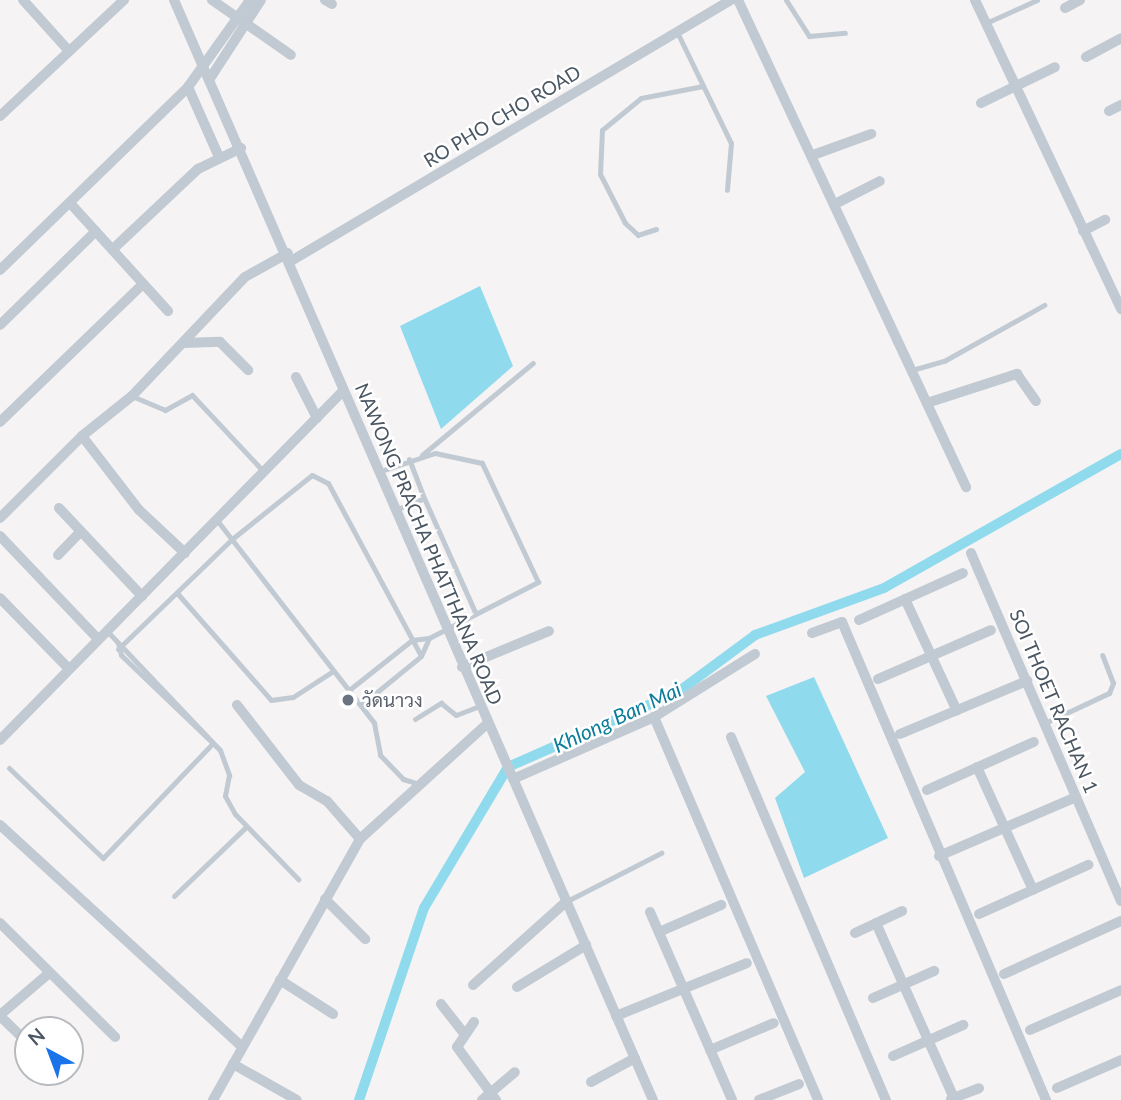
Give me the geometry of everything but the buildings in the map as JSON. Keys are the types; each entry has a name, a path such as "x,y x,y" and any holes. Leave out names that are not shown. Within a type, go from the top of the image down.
{"street":[{"path":"23,0 69,51"},
{"path":"0,116 124,0"},
{"name":"NAWONG PRACHA PHATTHANA ROAD","path":"174,0 290,257 343,391 445,629 653,1100"},
{"path":"212,0 291,55"},
{"path":"209,80 242,21 250,0"},
{"path":"0,270 188,87 261,0"},
{"name":"RO PHO CHO ROAD","path":"0,518 82,436 132,396 245,277 290,257 732,0"},
{"path":"738,0 837,203 966,486"},
{"path":"975,0 1121,309"},
{"path":"1065,8 1080,0"},
{"path":"1086,57 1121,38"},
{"path":"981,103 1055,67"},
{"path":"188,87 219,157"},
{"path":"1109,111 1121,105"},
{"path":"813,155 871,134"},
{"path":"113,249 198,169 241,148"},
{"path":"837,203 880,181"},
{"path":"70,203 168,311"},
{"path":"1083,231 1105,220"},
{"path":"0,325 96,232"},
{"path":"0,422 142,284"},
{"path":"183,343 220,342 248,370"},
{"path":"928,403 1017,374 1036,401"},
{"path":"296,377 317,418"},
{"path":"0,740 343,391"},
{"path":"82,436 139,510 185,553"},
{"path":"59,508 142,596"},
{"path":"58,555 81,531"},
{"path":"0,536 98,639"},
{"name":"SOI THOET RACHAN 1","path":"971,553 1121,901"},
{"path":"859,620 962,573"},
{"path":"0,598 68,668"},
{"path":"905,599 957,711"},
{"path":"812,632 842,622 939,856 1046,1100"},
{"path":"878,679 991,630"},
{"path":"462,667 549,631"},
{"path":"512,777 653,717 755,654"},
{"path":"900,734 1027,681"},
{"path":"237,705 299,785 327,801 360,839"},
{"path":"653,717 818,1100"},
{"path":"213,1100 360,839 416,783 487,724"},
{"path":"731,737 886,1100"},
{"path":"927,790 1034,742"},
{"path":"977,768 1033,890"},
{"path":"939,856 1076,797"},
{"path":"2,831 242,1047"},
{"path":"979,914 1088,865"},
{"path":"326,899 365,939"},
{"path":"473,985 567,901"},
{"path":"659,932 721,905"},
{"path":"855,933 902,911"},
{"path":"650,912 732,1100"},
{"path":"1004,974 1121,921"},
{"path":"0,923 48,974 115,1037"},
{"path":"876,923 951,1099 979,1088"},
{"path":"517,987 586,945"},
{"path":"617,1016 747,963"},
{"path":"873,998 933,971"},
{"path":"14,1029 0,1015 48,974"},
{"path":"280,980 333,1014"},
{"path":"1030,1030 1121,990"},
{"path":"441,1004 463,1032"},
{"path":"474,1023 463,1032 459,1055 489,1098 514,1072"},
{"path":"710,1050 774,1023"},
{"path":"893,1056 963,1025"},
{"path":"591,1082 635,1058"},
{"path":"1057,1088 1121,1060"},
{"path":"233,1064 297,1100"},
{"path":"759,1100 799,1084"}],"lane":[{"path":"786,0 809,36 845,33"},
{"path":"986,23 1037,0"},
{"path":"677,32 732,143 727,190"},
{"path":"656,229 638,235 625,223 600,174 602,130 641,98 703,86"},
{"path":"912,370 944,361 1044,305"},
{"path":"422,455 533,363"},
{"path":"132,396 165,410 192,395 264,472"},
{"path":"349,690 412,640 429,638 475,612 532,587 538,578 487,469 475,459 422,455 379,472"},
{"path":"409,459 475,612"},
{"path":"119,645 232,539 306,478 321,476 421,656"},
{"path":"395,510 424,498"},
{"path":"216,519 374,723 380,755 403,779 416,783"},
{"path":"177,593 271,700 293,697 333,671"},
{"path":"107,631 210,746 220,750"},
{"path":"361,705 421,656 429,638"},
{"path":"119,645 220,750 229,775 225,796 244,828 298,879"},
{"path":"1045,723 1109,693 1113,682 1102,654"},
{"path":"415,719 441,703 456,715 479,706"},
{"path":"9,768 103,858 210,746"},
{"path":"174,896 244,828"},
{"path":"567,901 661,853"}],"water":[{"path":"480,286 513,366 441,429 400,326"},
{"path":"814,677 888,838 804,878 775,798 805,772 766,696"}],"waterway":[{"name":"Khlong Ban Mai","path":"359,1100 424,908 508,767 678,692 755,635 884,588 1121,454"}],"place":[{"name":"วัดนาวง","path":"348,700"}]}
